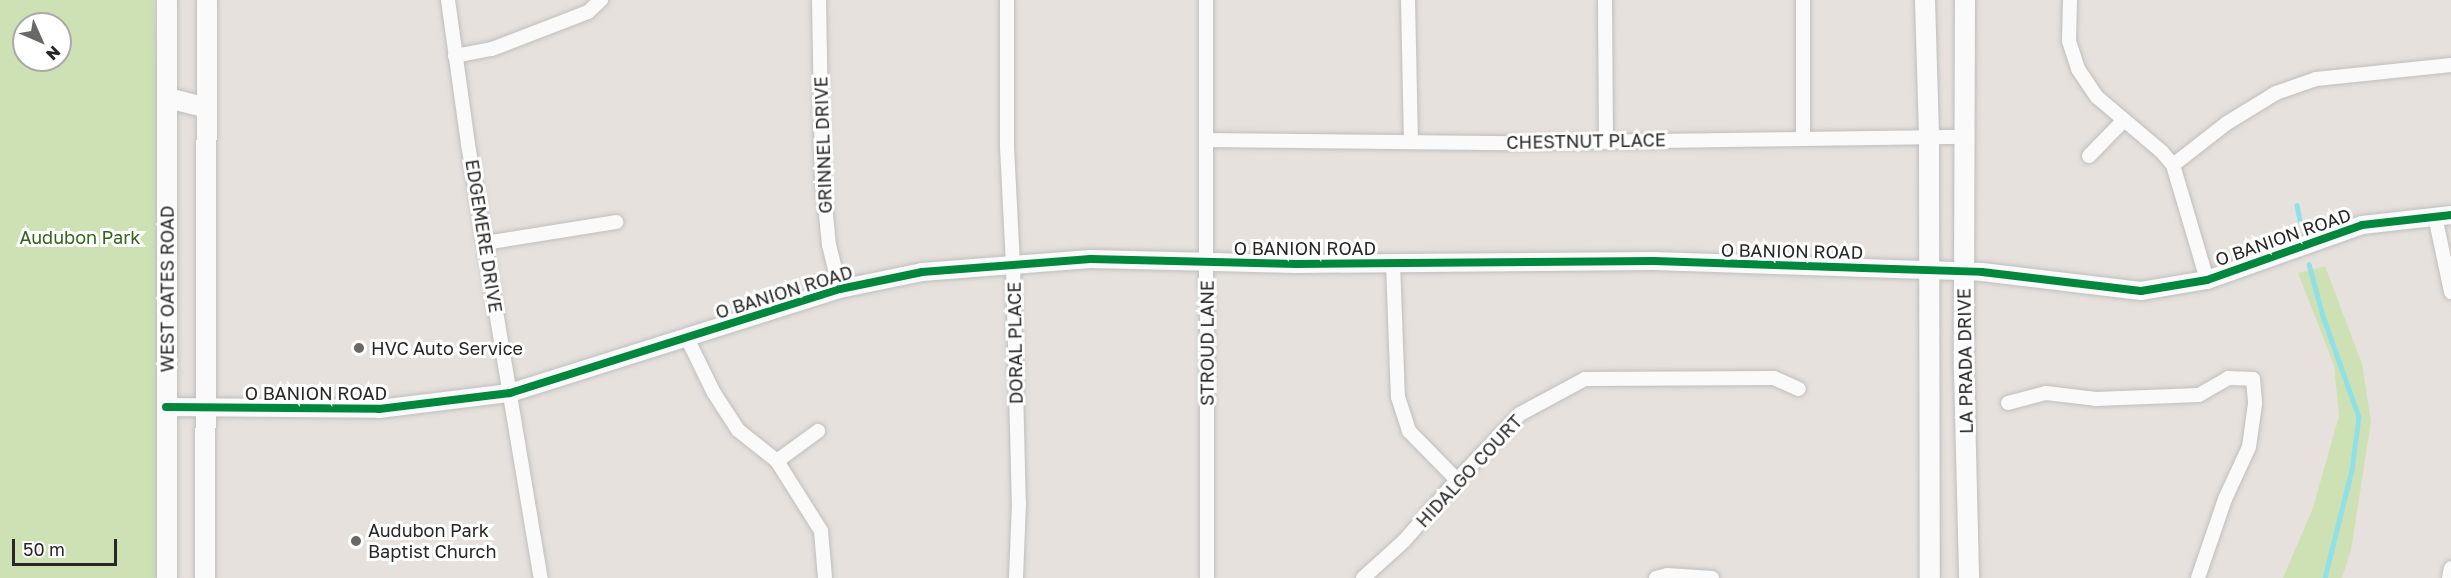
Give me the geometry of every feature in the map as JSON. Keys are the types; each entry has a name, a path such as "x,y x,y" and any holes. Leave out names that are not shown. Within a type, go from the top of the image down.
{"main road":[{"name":"WEST OATES ROAD","path":"167,0 167,578"},
{"path":"205,578 207,0"},
{"name":"LA PRADA DRIVE","path":"1925,0 1929,138 1930,578"},
{"name":"LA PRADA DRIVE","path":"1965,0 1965,271 1969,578"},
{"path":"168,98 207,108"}],"street":[{"name":"EDGEMERE DRIVE","path":"448,0 485,243 541,578"},
{"path":"455,56 492,49 588,12 602,0"},
{"name":"GRINNEL DRIVE","path":"819,0 822,174 829,245 840,289"},
{"name":"DORAL PLACE","path":"1007,0 1007,147 1013,265 1019,503 1016,578"},
{"name":"STROUD LANE","path":"1206,0 1207,578"},
{"path":"1408,0 1411,140"},
{"path":"1605,0 1606,141"},
{"path":"1803,0 1803,139"},
{"path":"2070,0 2069,41 2078,69 2097,97 2162,152 2173,165 2207,280"},
{"path":"2173,165 2227,123 2276,93 2316,79 2397,68 2451,65"},
{"path":"2089,156 2124,120"},
{"name":"CHESTNUT PLACE","path":"1206,140 1606,141 1966,137"},
{"path":"2443,215 2451,292"},
{"name":"O BANION ROAD","path":"166,407 380,409 510,393 840,289 922,272 1091,259 1393,263 1654,261 1965,271 2024,275 2079,286 2141,291 2207,280 2362,225 2443,215"},
{"path":"485,243 616,222"},
{"path":"1393,263 1398,397 1409,431 1457,480"},
{"path":"687,338 714,393 738,430 777,461 821,531 825,578"},
{"name":"HIDALGO COURT","path":"1363,578 1404,541 1457,480 1520,414 1585,379 1774,378 1799,389"},
{"path":"2008,403 2046,393 2096,399 2199,395 2228,378 2253,379 2255,404 2249,447 2225,499 2198,578"},
{"path":"777,461 818,431"},
{"path":"2449,578 2451,568"},
{"path":"1656,578 1686,575 1712,578"}],"green space":[{"name":"Audubon Park","path":"0,0 154,0 160,131 159,578 0,578"},
{"path":"2325,266 2362,364 2371,422 2351,550 2342,578 2283,578 2313,508 2339,416 2334,365 2298,273"}],"waterway":[{"path":"2297,205 2300,221"},
{"path":"2309,264 2323,316 2359,417 2352,470 2325,578"}],"cycle path":[{"path":"166,407 379,409 510,393 840,289 922,272 1091,259 1296,264 1654,261 1982,272 2141,291 2207,280 2362,225 2451,215"}],"place":[{"name":"HVC Auto Service","path":"359,348"},
{"name":"Audubon Park Baptist Church","path":"356,541"}]}
